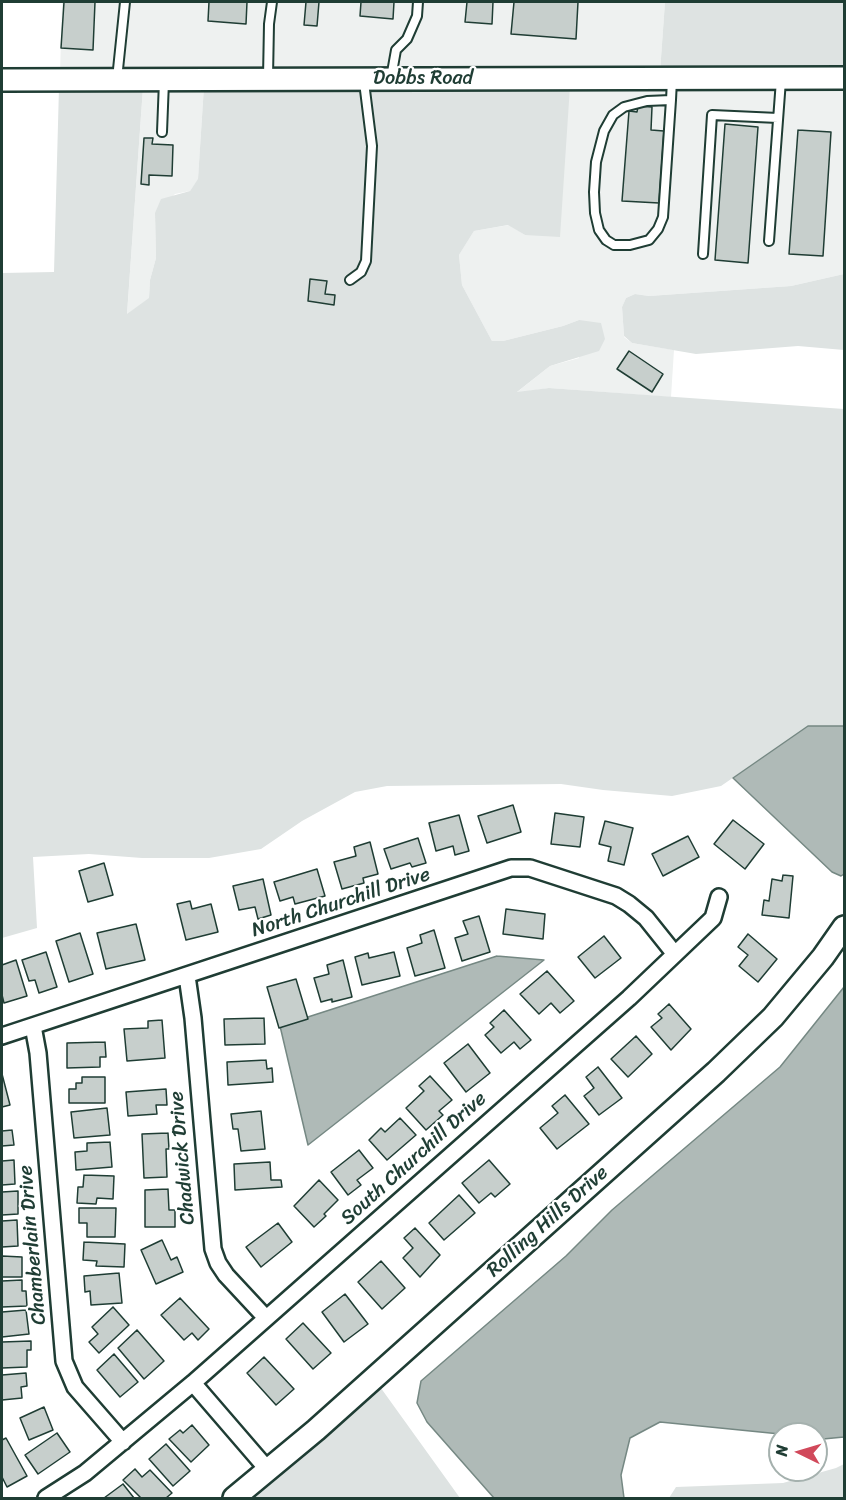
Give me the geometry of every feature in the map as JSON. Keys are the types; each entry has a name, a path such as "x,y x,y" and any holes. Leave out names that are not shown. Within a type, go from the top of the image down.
{"street":[{"name":"Dobbs Road","path":"2,80 844,78"},
{"name":"North Churchill Drive","path":"2,1036 511,868 530,868 616,896 646,918 674,953"},
{"name":"South Churchill Drive","path":"123,1442 193,1383 629,998 713,918 719,897"},
{"name":"Rolling Hills Drive","path":"234,1498 316,1430 716,1072 773,1017 824,957 844,927"},
{"name":"Chadwick Drive","path":"187,976 193,1018 213,1249 226,1275 266,1318"},
{"name":"Chamberlain Drive","path":"33,1026 38,1053 64,1361 75,1387 123,1442"},
{"path":"193,1383 268,1470"},
{"path":"45,1498 86,1473 123,1442"}],"lane":[{"path":"117,80 125,2"},
{"path":"268,78 269,24 272,2"},
{"path":"391,80 396,50 407,39 417,16 418,2"},
{"path":"769,241 781,78"},
{"path":"350,280 361,272 366,261 372,146 363,79"},
{"path":"671,100 647,101 624,107 613,115 603,131 596,162 595,213 599,230 606,240 614,245 630,245 649,240 658,229 663,217 671,100 672,79"},
{"path":"162,132 164,80"},
{"path":"703,254 712,115 778,117"}],"shaded area":[{"path":"62,2 665,2 660,72 60,74"},
{"path":"665,2 844,2 844,72 660,72"},
{"path":"844,85 844,274 791,286 649,296 635,294 626,298 622,307 624,337 632,343 674,350 671,397 549,388 516,393 550,366 579,358 579,320 503,341 492,341 462,285 459,255 474,231 509,225 525,235 570,86"},
{"path":"204,86 198,180 190,191 175,194 155,214 156,258 150,280 149,299 127,315 143,87"},
{"path":"204,86 570,86 560,237 525,235 508,225 474,231 459,255 462,285 492,341 503,341 579,320 601,323 605,339 599,351 550,366 517,392 549,388 844,409 844,726 808,726 721,786 672,796 561,784 387,786 355,792 302,821 261,849 209,858 142,858 89,854 33,857 37,928 2,938 2,273 54,272 59,87 143,87 127,314 149,298 150,280 156,258 155,213 161,199 190,191 198,179"},
{"path":"844,274 844,350 798,346 696,354 632,343 624,336 622,307 626,298 635,294 649,296 791,286"},
{"path":"808,726 844,726 844,874 841,876 832,872 733,778"},
{"path":"497,956 544,960 308,1145 280,1026"},
{"path":"844,987 844,1437 828,1439 828,1422 768,1422 768,1433 660,1422 630,1438 621,1475 624,1498 494,1498 427,1422 417,1403 421,1381 566,1256 612,1210 780,1067"},
{"path":"378,1384 460,1498 245,1498"},
{"path":"844,1464 844,1498 669,1498 676,1487 828,1482 828,1470"}],"building":[{"path":"64,2 95,2 93,50 61,48"},
{"path":"209,2 247,2 246,24 208,21"},
{"path":"306,2 319,2 317,26 304,25"},
{"path":"361,2 394,2 393,19 360,16"},
{"path":"467,2 493,2 492,24 465,22"},
{"path":"514,2 578,2 576,39 511,34"},
{"path":"638,106 652,107 651,130 664,131 659,203 622,201 629,111 637,112"},
{"path":"725,124 758,127 748,263 715,260"},
{"path":"798,130 831,132 823,256 789,254"},
{"path":"144,138 153,138 152,144 173,145 172,176 149,175 149,185 141,184"},
{"path":"310,279 327,281 325,294 335,295 334,305 308,301"},
{"path":"629,351 663,374 652,392 617,369"},
{"path":"513,805 521,832 487,843 478,816"},
{"path":"555,813 584,817 580,847 551,844"},
{"path":"459,815 469,851 455,855 453,846 436,851 429,823"},
{"path":"733,820 764,844 745,869 714,844"},
{"path":"605,821 633,828 624,865 608,861 611,847 599,844"},
{"path":"688,836 699,857 663,876 652,854"},
{"path":"418,838 426,863 412,867 410,863 391,869 384,849"},
{"path":"370,842 378,874 363,878 364,883 342,889 334,862 356,856 354,847"},
{"path":"104,863 113,895 88,902 79,871"},
{"path":"317,869 325,896 295,904 293,897 280,901 274,882"},
{"path":"783,875 793,876 789,918 762,915 764,900 769,901 772,879 782,881"},
{"path":"263,879 271,915 258,919 255,907 239,910 233,886"},
{"path":"190,901 192,909 211,904 218,932 186,940 177,904"},
{"path":"506,909 545,914 543,939 503,934"},
{"path":"479,916 490,952 462,961 455,938 468,934 463,921"},
{"path":"136,924 145,960 106,969 97,933"},
{"path":"434,930 445,968 415,976 407,948 422,943 420,935"},
{"path":"80,933 93,974 69,982 56,941"},
{"path":"748,934 777,959 758,982 739,966 748,955 738,947"},
{"path":"604,936 621,958 595,978 578,957"},
{"path":"46,952 57,987 39,993 35,980 29,981 22,960"},
{"path":"394,952 400,976 362,985 355,957 368,953 369,958"},
{"path":"16,960 27,996 4,1003 2,965"},
{"path":"343,960 352,997 321,1002 314,978 329,974 327,965"},
{"path":"547,971 574,1001 560,1013 551,1003 539,1014 520,994"},
{"path":"296,979 308,1019 279,1028 267,987"},
{"path":"669,1004 691,1029 671,1050 651,1027 662,1018 658,1014"},
{"path":"504,1010 531,1040 520,1049 514,1042 501,1053 485,1035 494,1027 490,1023"},
{"path":"264,1018 265,1044 225,1045 224,1019"},
{"path":"162,1020 165,1058 127,1061 124,1029 148,1028 148,1021"},
{"path":"636,1036 652,1054 628,1077 611,1059"},
{"path":"105,1042 106,1057 100,1057 100,1067 67,1068 67,1043"},
{"path":"468,1044 490,1073 466,1092 444,1063"},
{"path":"266,1060 267,1069 272,1068 273,1082 228,1085 227,1062"},
{"path":"598,1067 622,1098 599,1115 584,1096 594,1088 586,1077"},
{"path":"2,1074 10,1105 2,1107"},
{"path":"430,1076 452,1100 439,1111 443,1115 426,1130 406,1108 424,1091 419,1086"},
{"path":"82,1077 105,1077 105,1103 69,1103 69,1089 76,1089 76,1083 82,1083"},
{"path":"166,1089 167,1105 156,1105 157,1114 128,1116 126,1092"},
{"path":"565,1095 589,1124 557,1149 540,1128 558,1113 552,1106"},
{"path":"107,1108 110,1135 74,1138 71,1112"},
{"path":"261,1111 265,1149 241,1151 238,1129 233,1129 231,1114"},
{"path":"400,1118 416,1135 387,1160 369,1140 381,1128 385,1132"},
{"path":"12,1130 14,1145 2,1146 2,1131"},
{"path":"168,1133 167,1177 144,1178 142,1134"},
{"path":"110,1142 112,1167 76,1170 75,1152 87,1151 87,1143"},
{"path":"359,1150 373,1168 357,1180 361,1185 348,1195 331,1172"},
{"path":"14,1160 15,1184 2,1185 2,1161"},
{"path":"489,1160 510,1184 495,1197 491,1193 479,1203 462,1183"},
{"path":"270,1162 271,1180 281,1180 282,1187 235,1190 234,1164"},
{"path":"84,1175 114,1176 113,1199 97,1198 96,1204 77,1203 78,1187 83,1187"},
{"path":"319,1180 338,1200 314,1227 294,1206"},
{"path":"168,1189 169,1210 175,1210 175,1227 145,1227 145,1190"},
{"path":"18,1191 18,1214 2,1215 2,1192"},
{"path":"459,1195 475,1213 444,1240 429,1223"},
{"path":"79,1208 116,1208 115,1237 87,1237 87,1223 79,1223"},
{"path":"17,1220 18,1246 2,1247 2,1221"},
{"path":"278,1223 292,1242 261,1267 246,1247"},
{"path":"415,1228 440,1255 420,1277 403,1258 413,1248 404,1238"},
{"path":"162,1240 171,1260 177,1257 183,1272 156,1284 141,1250"},
{"path":"84,1242 125,1244 124,1267 96,1266 97,1261 83,1260"},
{"path":"2,1256 22,1257 22,1277 2,1277"},
{"path":"381,1261 405,1288 382,1309 358,1282"},
{"path":"119,1273 122,1303 91,1305 90,1291 85,1292 84,1276"},
{"path":"22,1280 22,1291 26,1291 27,1306 2,1307 2,1281"},
{"path":"345,1294 368,1324 344,1342 322,1312"},
{"path":"180,1298 209,1329 198,1340 192,1333 184,1340 161,1315"},
{"path":"113,1307 129,1325 99,1353 89,1342 98,1334 92,1327"},
{"path":"26,1310 29,1334 2,1337 2,1312"},
{"path":"303,1323 331,1353 313,1369 286,1339"},
{"path":"137,1330 164,1361 144,1379 118,1348"},
{"path":"31,1341 31,1350 27,1350 27,1367 2,1368 2,1342"},
{"path":"114,1354 138,1382 120,1397 97,1370"},
{"path":"264,1357 294,1389 276,1405 247,1373"},
{"path":"26,1373 27,1386 21,1387 22,1398 2,1400 2,1375"},
{"path":"44,1407 53,1430 29,1440 20,1418"},
{"path":"192,1425 209,1445 191,1462 169,1439 180,1430 183,1433"},
{"path":"57,1433 70,1452 38,1474 25,1455"},
{"path":"6,1438 27,1476 7,1487 2,1477 2,1440"},
{"path":"166,1444 190,1471 173,1486 149,1459"},
{"path":"135,1469 142,1477 150,1470 172,1493 166,1498 141,1498 123,1480"},
{"path":"123,1484 134,1498 104,1498"}]}
